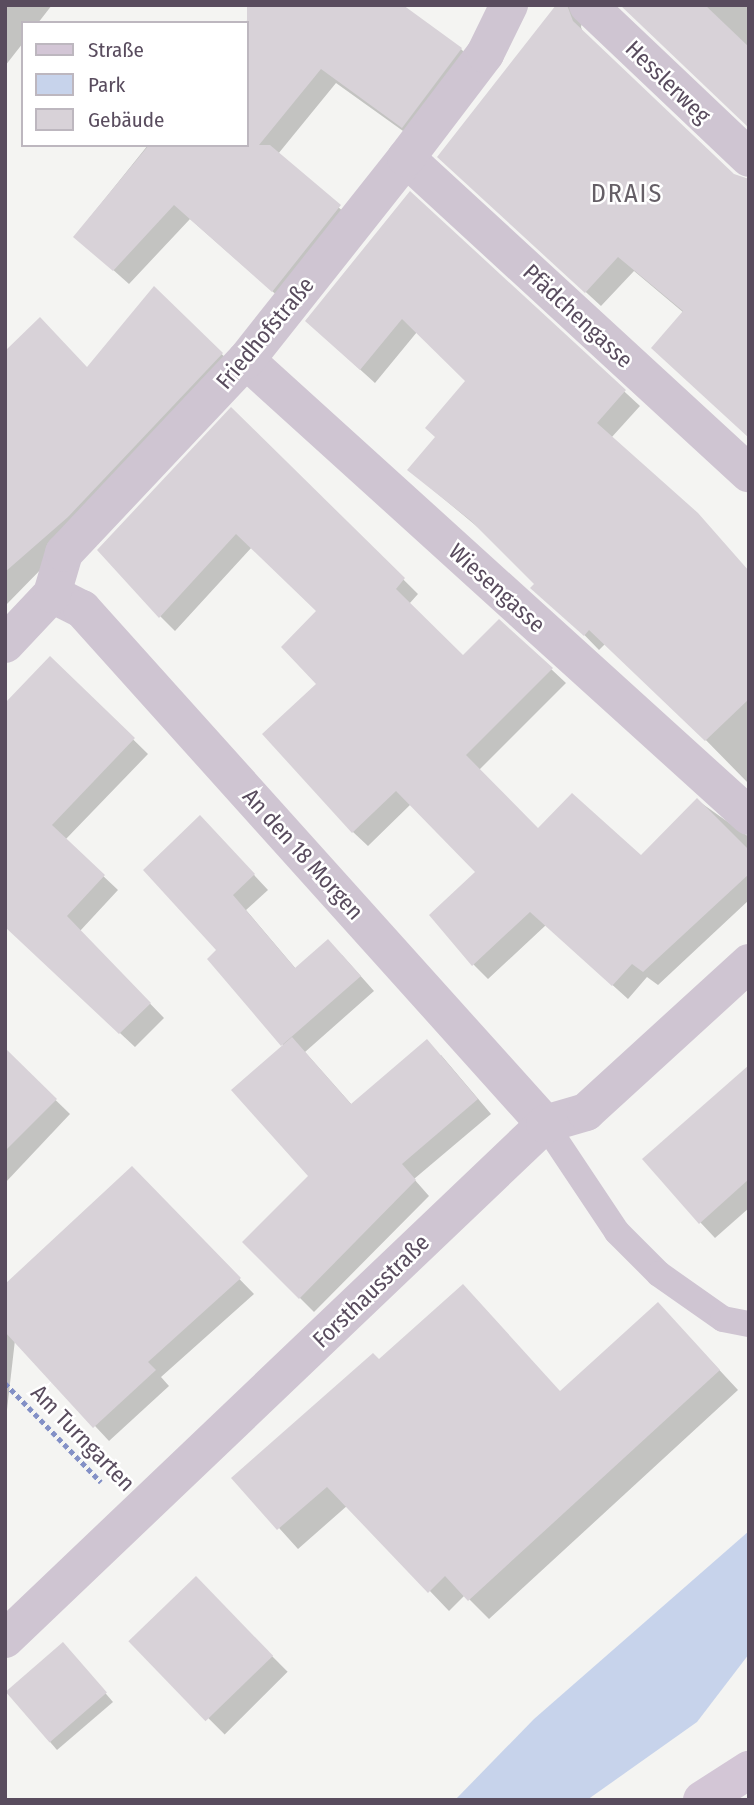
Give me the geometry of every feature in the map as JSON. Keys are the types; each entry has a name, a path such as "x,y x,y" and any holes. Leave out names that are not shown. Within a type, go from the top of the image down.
{"main road":[{"path":"702,1800 749,1770"}],"street":[{"name":"Friedhofstraße","path":"5,644 52,594 64,553 246,360 407,158 485,54 509,5"},
{"name":"Hesslerweg","path":"588,5 749,158"},
{"name":"Pfädchengasse","path":"407,158 749,473"},
{"name":"Wiesengasse","path":"246,360 749,816"},
{"name":"An den 18 Morgen","path":"52,594 82,609 545,1124"},
{"name":"Forsthausstraße","path":"5,1639 136,1518 545,1124 586,1112 749,963"}],"lane":[{"path":"545,1124 617,1232 659,1275 723,1319 749,1324"}],"path":[{"name":"Am Turngarten","path":"5,1383 136,1518"}],"green space":[{"path":"749,1531 749,1654 697,1722 587,1800 455,1800 534,1719"}],"building":[{"path":"247,5 403,5 462,48 402,128 321,69 259,145 270,145 341,205 272,292 174,205 113,271 73,237 147,147 248,147"},
{"path":"556,5 567,5 573,21 734,174 749,179 749,438 651,348 683,311 618,257 585,293 437,157"},
{"path":"620,5 705,5 749,47 749,128"},
{"path":"410,191 626,390 597,423 698,513 749,571 749,699 705,741 589,630 584,636 530,588 534,584 470,520 407,470 435,437 425,428 465,381 402,319 360,370 305,321"},
{"path":"154,286 223,353 68,517 5,572 5,351 40,317 87,367"},
{"path":"231,407 405,578 396,589 463,655 499,619 553,668 466,755 538,828 572,793 641,855 697,798 749,850 749,874 643,972 632,964 612,986 530,912 472,966 429,915 475,872 396,791 352,833 262,734 316,684 281,647 316,611 236,534 159,618 97,550"},
{"path":"50,656 135,738 52,825 105,875 67,916 151,1003 119,1034 5,927 5,703"},
{"path":"200,815 255,874 233,895 295,968 328,939 361,976 281,1046 207,959 216,950 143,870"},
{"path":"292,1037 351,1104 427,1039 478,1099 402,1164 416,1180 299,1299 242,1242 308,1176 231,1090"},
{"path":"5,1048 57,1099 5,1151"},
{"path":"749,1065 749,1179 699,1224 642,1159"},
{"path":"132,1166 241,1278 148,1362 156,1370 93,1428 5,1332 5,1284"},
{"path":"463,1284 560,1391 658,1302 720,1370 468,1601 445,1576 428,1593 327,1487 277,1530 231,1478 373,1353 379,1359"},
{"path":"196,1576 273,1656 205,1721 128,1641"},
{"path":"63,1642 107,1693 50,1742 6,1692"}],"district":[{"name":"DRAIS","path":"627,194"}]}
